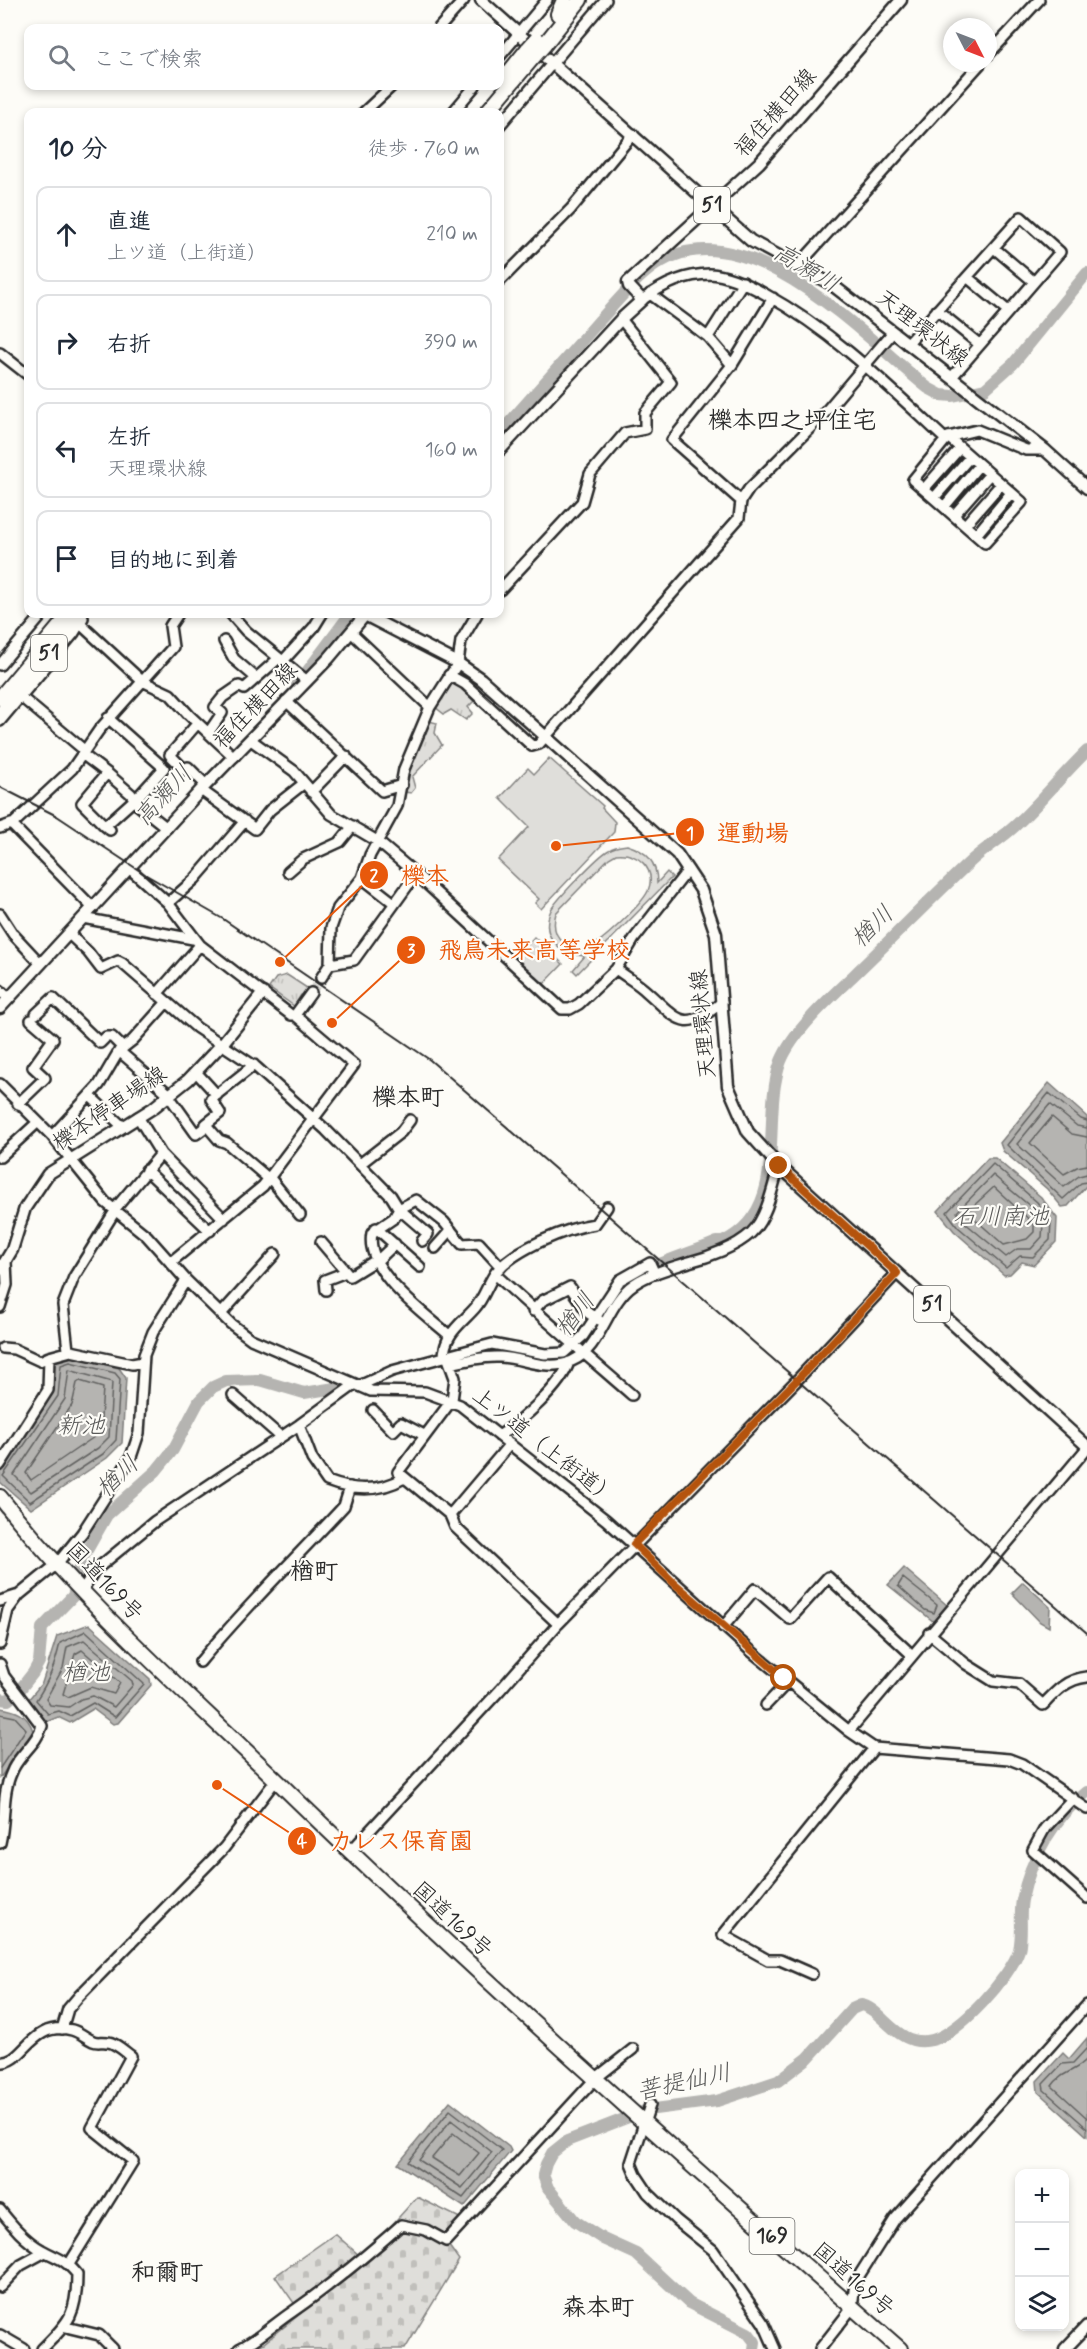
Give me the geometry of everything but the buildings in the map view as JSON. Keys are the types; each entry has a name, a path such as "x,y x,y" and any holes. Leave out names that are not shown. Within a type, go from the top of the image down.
{"highway":[{"path":"558,14 564,0"},
{"path":"504,89 570,0"},
{"path":"504,80 580,0"},
{"path":"479,108 495,90"},
{"path":"490,108 504,90"},
{"path":"0,683 55,618"},
{"path":"0,698 78,618"},
{"name":"国道169号","path":"0,1497 82,1591 349,1853 595,2079 642,2114 852,2308 900,2349"}],"main road":[{"name":"天理環状線","path":"481,0 752,241 831,284 1045,450 1087,488"},
{"name":"福住横田線","path":"643,296 629,286 628,282 633,276 714,207 759,163 901,0"},
{"path":"504,446 643,296"},
{"name":"51","path":"0,712 19,694 78,618"},
{"name":"福住横田線","path":"0,1008 4,994 69,934 130,869 165,826 307,681 362,618"},
{"name":"天理環状線","path":"373,618 458,663 481,679 677,854 701,890 716,934 728,1086 748,1132 777,1164 1087,1447"},
{"name":"櫟本停車場線","path":"3,1265 32,1196 48,1174 170,1095 222,1044 263,993"},
{"path":"1065,2349 1087,2326"}],"street":[{"path":"443,24 464,0"},
{"path":"504,51 547,0"},
{"path":"504,120 606,0"},
{"path":"997,45 1039,0"},
{"path":"797,267 973,72"},
{"path":"368,108 388,90"},
{"path":"456,108 472,90"},
{"path":"504,277 571,209 633,134"},
{"path":"907,344 1021,217 1060,252 952,377"},
{"path":"994,248 1033,281"},
{"path":"643,296 665,285 693,276 711,274 743,282 831,335 866,364 944,438 977,430 1026,450 1045,450"},
{"path":"967,277 1008,311"},
{"path":"708,337 743,282"},
{"path":"643,296 708,337 732,365"},
{"path":"741,501 672,440 732,365 773,298"},
{"path":"937,310 979,344"},
{"path":"504,586 582,502 590,474 610,450 625,434 645,429 645,413 671,382 621,319"},
{"path":"449,675 465,684 532,746 539,744 604,673 673,589 739,518 741,501 749,489 822,417 893,332"},
{"path":"0,353 24,372"},
{"path":"948,437 1022,502 985,543 913,480 948,437"},
{"path":"924,489 960,448"},
{"path":"934,498 970,457"},
{"path":"944,507 979,465"},
{"path":"954,515 990,474"},
{"path":"965,525 1001,484"},
{"path":"975,535 1011,493"},
{"path":"0,665 40,618"},
{"path":"80,618 142,681 170,694 197,724 209,732 234,757"},
{"path":"0,828 11,824 38,798 48,794 72,769 108,718 173,647 170,626 175,618"},
{"path":"235,618 246,631 307,681"},
{"path":"209,732 222,714 215,707 223,697 239,686 244,689 255,677 281,659 318,618"},
{"path":"321,978 330,964 332,928 338,908 362,878 377,841 397,806 402,785 400,778 430,707 458,663 461,641 475,618"},
{"path":"351,632 430,707"},
{"path":"224,641 234,659 255,677"},
{"path":"0,721 19,694 165,826"},
{"path":"286,702 382,791 402,785"},
{"path":"107,773 82,803 107,828 164,768 108,718"},
{"path":"197,724 170,755 185,770 188,767 204,788 255,829 270,810 303,784"},
{"path":"251,740 294,771 303,784 332,814 377,841 416,874 562,1009 579,1004 616,969 634,939 688,870"},
{"path":"311,792 346,756"},
{"path":"168,903 195,879 245,821"},
{"path":"11,824 93,908"},
{"path":"288,872 303,859 340,842 353,826"},
{"path":"130,869 168,903 197,942 295,1015 354,1065 270,1179 171,1262"},
{"path":"330,964 354,960 416,874"},
{"path":"362,878 394,903"},
{"path":"0,914 13,934 40,963"},
{"path":"83,918 197,942"},
{"path":"69,934 88,952 101,969 118,961 122,963 204,1033 254,1065 360,1164 391,1196 399,1209 428,1234 422,1241"},
{"path":"157,994 197,942"},
{"path":"616,969 646,991 672,1017 693,1021 707,1015 722,1002"},
{"path":"295,1015 311,993"},
{"path":"18,1104 45,1078 33,1066 53,1039 33,1017 53,998 100,1043 106,1036 112,1037 121,1050 170,1095 196,1134 220,1113 212,1099 254,1065"},
{"path":"52,1136 99,1085 110,1063 121,1050 167,1002"},
{"path":"196,1072 217,1095"},
{"name":"上ツ道（上街道）","path":"0,1084 52,1136 115,1211 147,1236 186,1280 221,1314 252,1339 371,1391 425,1392 452,1400 634,1544 723,1627 849,1731 874,1748 1009,1759 1022,1764 1087,1809"},
{"path":"90,1096 123,1127"},
{"path":"138,1117 161,1154 225,1219"},
{"path":"360,1164 401,1132 410,1120"},
{"path":"0,1157 38,1122"},
{"path":"207,1126 219,1140 227,1143 270,1179 300,1215"},
{"path":"68,1350 63,1305 74,1277 115,1211 161,1154"},
{"path":"499,1436 530,1410 566,1372 569,1362 604,1323 618,1300 634,1284 655,1274 698,1260 752,1233 761,1217 777,1164"},
{"path":"146,1170 210,1231"},
{"path":"449,1335 406,1299 376,1261 370,1240 376,1228 394,1218 399,1209 416,1200 433,1212 462,1244 479,1243 498,1270 533,1311 580,1348 632,1395"},
{"path":"558,1624 455,1527 450,1515 398,1472 452,1400 455,1378 448,1359 449,1335 477,1306 498,1270 531,1246 579,1226 595,1224 607,1207"},
{"path":"376,1228 420,1266"},
{"path":"435,1248 451,1230"},
{"path":"321,1242 350,1276 376,1261 395,1245"},
{"path":"221,1314 275,1254"},
{"path":"82,1591 94,1571 155,1521 356,1386 392,1371 448,1359 492,1344 556,1354 580,1348 594,1317 620,1280 650,1263 655,1274"},
{"path":"0,1307 7,1285 3,1265"},
{"path":"326,1290 326,1280 346,1272"},
{"path":"349,1853 558,1624 797,1380 897,1273"},
{"path":"0,1644 8,1610 19,1595 57,1564 82,1533 135,1448 139,1433 143,1362 153,1332 186,1280"},
{"path":"533,1311 542,1301 570,1287 588,1313 604,1323"},
{"path":"1,1348 14,1349 40,1361 68,1350 132,1364 143,1362"},
{"path":"0,1465 48,1390 49,1357"},
{"path":"448,1359 500,1357 542,1365 569,1362"},
{"path":"233,1395 281,1437"},
{"path":"373,1410 393,1431 401,1423 424,1435"},
{"path":"299,1425 312,1459 327,1480 350,1487 381,1488 404,1478"},
{"path":"450,1515 510,1444"},
{"path":"849,1731 911,1654 1087,1447"},
{"path":"200,1662 241,1613 261,1596 344,1506 350,1487"},
{"path":"723,1627 755,1589 790,1618 828,1577 911,1654"},
{"path":"0,1601 19,1595"},
{"path":"929,1633 984,1676 1002,1684 1019,1684 1043,1705 1058,1689 1074,1678 1087,1677"},
{"path":"0,1664 4,1676 42,1726 39,1734 14,1766 7,1783 0,1843"},
{"path":"766,1705 788,1682"},
{"path":"812,1974 780,1960 768,1960 723,1935 874,1748"},
{"path":"62,2030 68,2009 79,1996 224,1848 276,1780"},
{"path":"1073,1798 1045,1828 1033,1850 1087,1898"},
{"path":"820,2349 852,2308 855,2282 895,2219 1087,2005"},
{"path":"0,2061 8,2063 14,2060 28,2043 44,2031 62,2030 72,2030 96,2043 110,2042 131,2056 92,2128 133,2161 69,2264"},
{"path":"239,2349 279,2324 339,2279 401,2225 426,2230 446,2241 595,2079 633,2049"},
{"path":"642,2114 631,2163 636,2175 648,2193 712,2250 764,2324 775,2349"},
{"path":"0,2210 24,2237 45,2252 58,2256 77,2274 77,2296 72,2316 66,2327 42,2349"},
{"path":"0,2287 21,2265 45,2252"},
{"path":"66,2327 99,2336 113,2349"},
{"path":"0,2335 24,2349"}],"green space":[{"path":"454,679 477,698 468,707 473,713 466,720 451,710 444,714 435,707 448,680"},
{"path":"429,721 437,723 435,733 442,745 412,777 415,788 411,793 405,792 403,779"},
{"path":"549,758 603,806 602,808 615,822 614,832 541,909 535,903 539,899 498,860 529,827 500,798 528,768 534,774"},
{"path":"627,845 640,850 653,863 657,883 667,872 672,877 577,974 573,970 585,956 568,952 554,943 548,928 551,910 568,888 596,860 611,849","holes":["616,854 638,859 647,869 650,875 648,891 629,915 591,947 584,950 568,945 556,933 556,913 609,858"]},
{"path":"534,937 563,964 541,987 513,960"},
{"path":"287,975 310,990 305,996 301,995 294,1006 269,988 276,978"},
{"path":"417,2197 470,2223 449,2246 459,2260 405,2349 251,2349 264,2343 301,2313 275,2276 335,2234 359,2255 380,2238"}],"water":[{"name":"石川南池","path":"1049,1083 1087,1117 1087,1185 1068,1206 1062,1207 1047,1189 1003,1151 1000,1143"},
{"name":"石川南池","path":"988,1158 995,1158 1041,1197 1057,1218 1056,1242 1034,1265 1022,1262 1010,1274 1004,1275 954,1231 938,1211"},
{"name":"新池","path":"69,1356 119,1368 126,1378 122,1443 107,1458 31,1509 0,1482 0,1472 53,1393 54,1360"},
{"path":"904,1568 948,1606 934,1622 888,1585"},
{"path":"1023,1582 1050,1607 1049,1627 1040,1622 1012,1593"},
{"name":"楢池","path":"89,1624 150,1679 151,1685 118,1723 113,1724 93,1709 70,1723 58,1717 46,1722 28,1700 42,1683 57,1636"},
{"name":"楢池","path":"0,1708 20,1714 28,1721 33,1731 0,1778"},
{"path":"1087,2038 1087,2136 1038,2092 1037,2081 1063,2053 1069,2059"},
{"path":"450,2101 509,2147 511,2151 464,2207 398,2164"}],"waterway":[{"name":"高瀬川","path":"504,428 633,284 657,264 692,251 728,252 765,265 802,286 838,312 928,388 941,395 953,396 985,389 1013,364 1087,273"},
{"name":"高瀬川","path":"297,685 347,618"},
{"name":"楢川","path":"474,1353 499,1349 557,1360 572,1356 594,1333 612,1300 626,1283 657,1265 717,1242 723,1242 745,1227 758,1208 766,1185 770,1161 775,1084 781,1061 794,1038 835,993 972,860 1010,831 1087,751"},
{"name":"楢川","path":"0,1699 8,1700 18,1692 33,1673 39,1662 42,1628 73,1596 82,1559 107,1515 156,1471 173,1450 199,1401 213,1387 226,1381 260,1380 304,1393 341,1387 360,1387"},
{"name":"菩提仙川","path":"754,2349 755,2342 748,2333 689,2303 636,2254 603,2239 575,2221 548,2188 543,2175 552,2153 567,2141 647,2110 717,2101 778,2081 808,2058 852,2009 861,2005 869,2008 909,2039 932,2040 956,2027 983,2002 1014,1961 1020,1944 1022,1900 1037,1854 1054,1826 1087,1792"}],"tunnel":[{"path":"311,993 321,978"}],"railway":[{"path":"0,787 57,816 146,875"},
{"path":"141,872 223,919 430,1060 1087,1633"}],"place":[{"name":"運動場","path":"556,846"},
{"name":"櫟本","path":"280,962"},
{"name":"飛鳥未来高等学校","path":"332,1023"},
{"name":"カレス保育園","path":"217,1785"}],"district":[{"name":"櫟本四之坪住宅","path":"792,421"},
{"name":"櫟本町","path":"408,1098"},
{"name":"楢町","path":"314,1572"},
{"name":"和爾町","path":"167,2273"},
{"name":"森本町","path":"598,2308"}],"route":[{"path":"779,1166 897,1273 797,1380 634,1544 674,1583 784,1678"}]}
